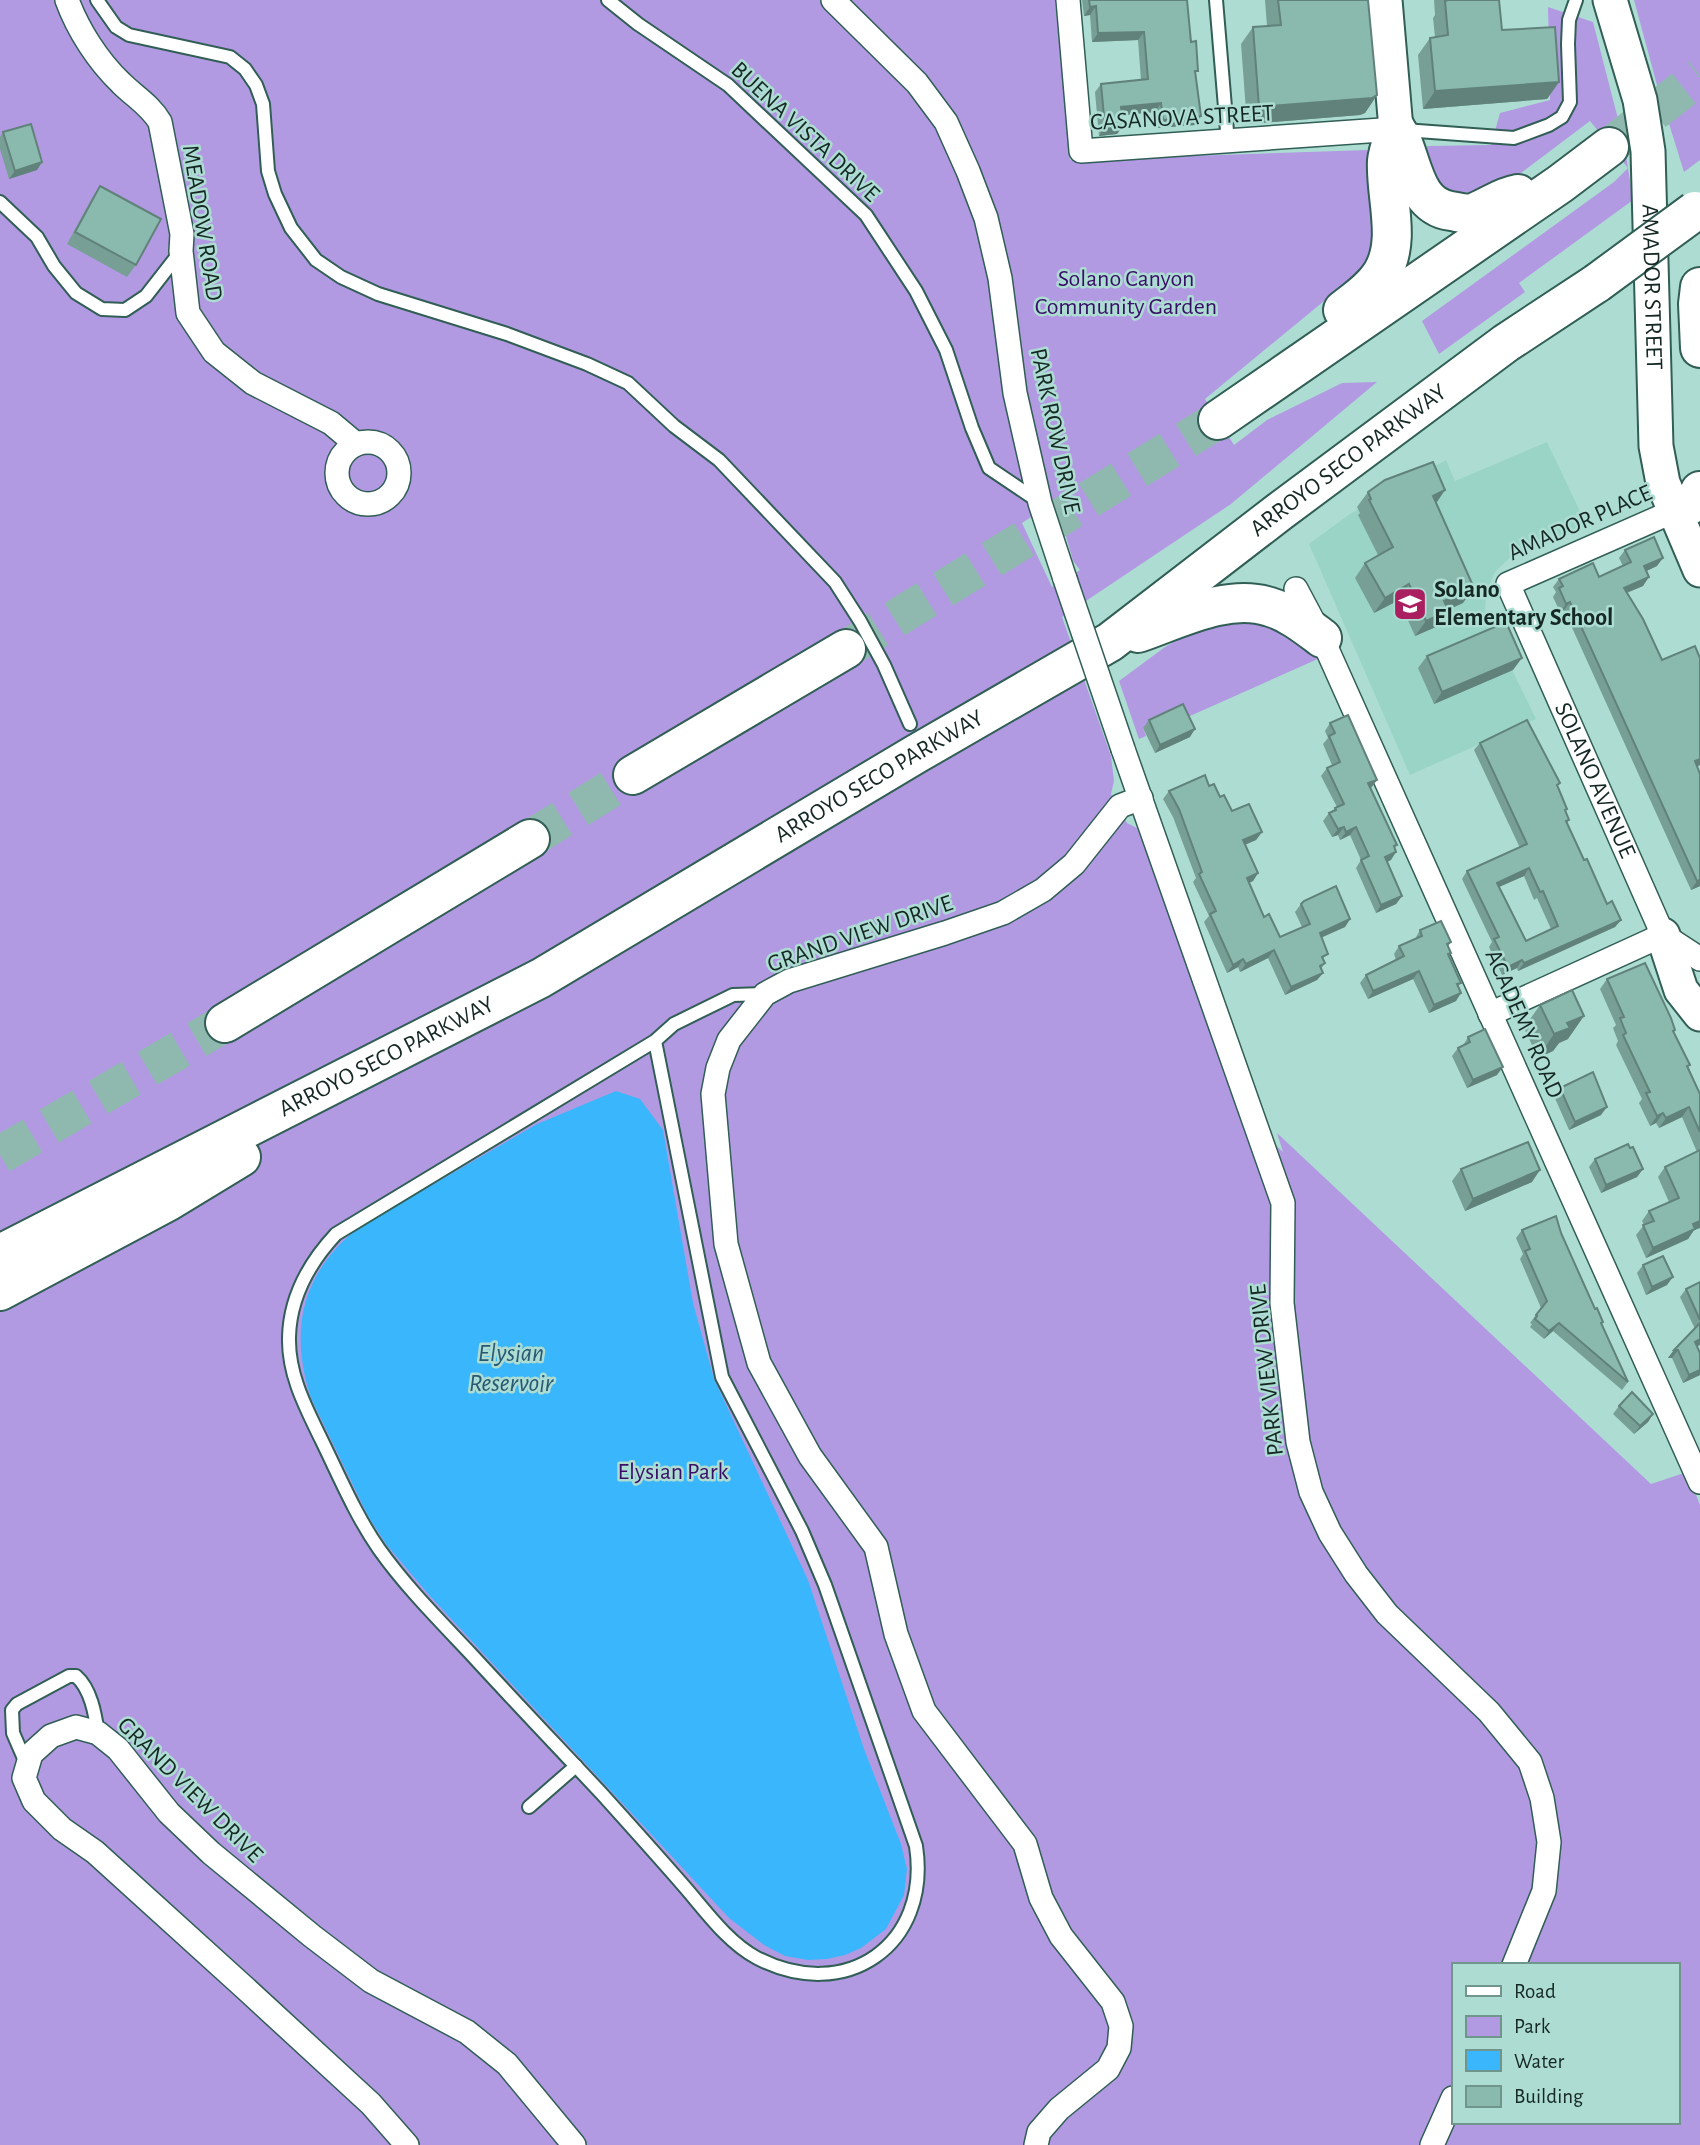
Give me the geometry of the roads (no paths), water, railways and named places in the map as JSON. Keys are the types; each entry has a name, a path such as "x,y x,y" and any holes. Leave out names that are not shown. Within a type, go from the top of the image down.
{"highway":[{"path":"1396,129 1407,150 1415,181 1426,199 1446,211 1471,214 1503,197 1560,184"},
{"path":"1313,354 1343,311 1366,292 1382,273 1390,254 1391,219 1387,159 1396,129"},
{"path":"1218,420 1560,184 1609,147"},
{"name":"ARROYO SECO PARKWAY","path":"0,1254 541,978 916,754 1110,642 1506,343 1597,283 1698,209"},
{"path":"1700,286 1700,348"},
{"path":"1110,642 1224,603 1248,602 1290,615 1322,638"},
{"path":"633,775 846,649"},
{"path":"225,1023 530,839"},
{"path":"0,1291 167,1202 541,978"}],"main road":[{"path":"1385,0 1396,129"},
{"name":"AMADOR STREET","path":"1610,0 1640,100 1647,151 1656,446 1663,483 1687,501 1700,570"},
{"path":"1664,935 1681,990 1700,999"}],"street":[{"name":"MEADOW ROAD","path":"67,0 99,58 120,83 152,109 160,122 182,234 181,251 188,313 214,352 253,383 331,423 356,444"},
{"name":"PARK ROW DRIVE","path":"833,0 917,83 946,122 968,171 986,218 1000,278 1015,393 1040,503 1123,748"},
{"name":"CASANOVA STREET","path":"1068,0 1081,151 1228,143 1396,129"},
{"name":"AMADOR PLACE","path":"1508,584 1687,501"},
{"name":"SOLANO AVENUE","path":"1508,584 1664,935"},
{"name":"ACADEMY ROAD","path":"1296,589 1322,638 1700,1482"},
{"name":"PARK VIEW DRIVE","path":"1123,748 1283,1203 1282,1303 1298,1442 1311,1492 1330,1533 1356,1574 1387,1614 1489,1712 1530,1762 1542,1798 1549,1842 1544,1891 1515,1963"},
{"name":"GRAND VIEW DRIVE","path":"1036,2145 1040,2132 1059,2109 1108,2069 1119,2048 1121,2026 1113,2002 1061,1936 1041,1898 1025,1844 924,1711 896,1634 876,1548 810,1456 759,1363 726,1244 713,1094 718,1068 729,1040 765,994 789,981 1003,913 1043,890 1073,864 1120,806 1141,797"},
{"path":"1490,1014 1664,935 1700,959"},
{"name":"GRAND VIEW DRIVE","path":"27,1767 31,1754 51,1736 76,1727 99,1733 118,1749 169,1813 211,1853 312,1936 371,1981 467,2032 507,2064 574,2145"},
{"path":"27,1767 24,1778 34,1801 43,1811 62,1829 95,1852 255,1996 371,2104 407,2145"},
{"path":"1432,2145 1452,2100"}],"lane":[{"path":"97,0 116,27 129,35 230,57 245,69 256,85 263,104 268,171 275,194 291,228 316,260 341,277 378,294 507,334 587,364 628,383 674,426 719,460 835,582 884,665 910,724"},
{"name":"BUENA VISTA DRIVE","path":"608,0 727,85 866,215 916,291 946,350 972,428 989,468 1040,503"},
{"path":"1216,0 1228,143"},
{"path":"1396,129 1514,138 1549,125 1562,117 1570,102 1569,20 1576,0"},
{"path":"0,202 37,237 54,266 76,293 102,309 125,310 146,296 181,251"},
{"path":"655,1041 722,1377 802,1531 825,1585 916,1846 919,1882 916,1900 900,1933 887,1947 854,1967 820,1975 787,1970 770,1964 754,1956 726,1935 576,1766 427,1607 380,1550 357,1515 300,1394 293,1375 289,1335 297,1293 306,1272 336,1234 655,1041 674,1024 733,995 765,994"},
{"path":"27,1767 13,1733 12,1710 17,1704 69,1676 78,1677 82,1682 93,1708 99,1733"},
{"path":"529,1807 576,1766"}],"water":[{"name":"Elysian Reservoir","path":"616,1091 640,1099 663,1130 693,1303 714,1379 808,1580 864,1749 901,1844 907,1869 904,1895 886,1929 861,1948 845,1955 808,1960 785,1956 764,1945 729,1918 429,1595 386,1544 368,1516 311,1398 304,1373 301,1326 312,1284 324,1264 358,1228 537,1124"}],"tunnel":[{"path":"1609,147 1700,76"},
{"path":"846,649 1218,420"},
{"path":"530,839 633,775"},
{"path":"0,1155 225,1023"}],"place":[{"name":"Solano Elementary School","path":"1410,604"}],"park label":[{"name":"Solano Canyon Community Garden","path":"1126,293"},
{"name":"Elysian Park","path":"673,1472"}]}
